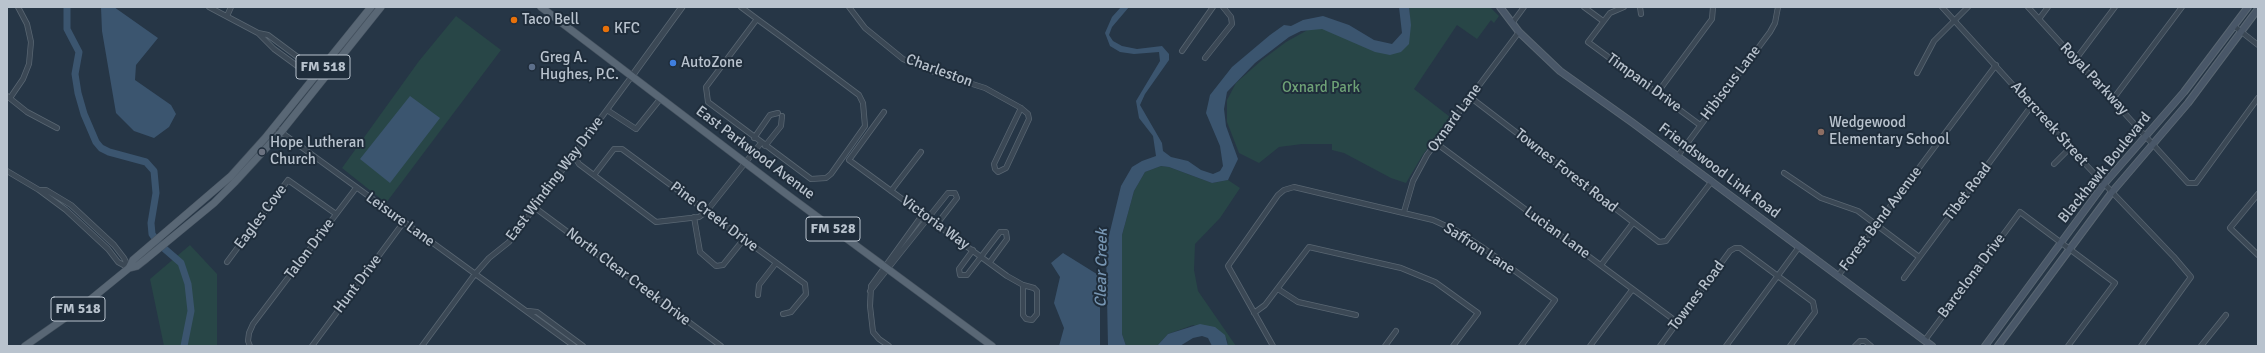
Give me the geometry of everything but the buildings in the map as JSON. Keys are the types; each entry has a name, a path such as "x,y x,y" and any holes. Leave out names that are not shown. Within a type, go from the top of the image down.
{"main road":[{"name":"FM 518","path":"25,346 85,304 129,268 133,260 231,176 274,127 372,7"},
{"name":"FM 518","path":"129,268 137,266 148,258 223,194 281,132 381,7"},
{"name":"East Parkwood Avenue","path":"541,7 886,268 992,346"},
{"name":"Friendswood Link Road","path":"1500,7 1519,32 1560,71 1712,181 1932,346"},
{"name":"Blackhawk Boulevard","path":"1985,346 2104,184 2147,136 2248,7"},
{"name":"Blackhawk Boulevard","path":"1998,346 2112,192 2188,103 2258,8"},
{"path":"2005,318 2014,326"}],"street":[{"path":"18,7 27,24 30,42 29,64 23,79 8,97 27,112 57,128"},
{"path":"209,7 258,33 274,49 308,74 316,75"},
{"path":"227,16 231,7"},
{"name":"East Winding Way Drive","path":"422,346 475,274 489,258 509,242 682,7"},
{"path":"741,7 859,95 863,103 865,126 831,174 826,178 811,179 711,105 706,87 757,19"},
{"name":"Charleston","path":"849,7 865,28 903,59 928,70 985,88 1021,108"},
{"path":"1182,51 1213,7"},
{"path":"1205,58 1232,24 1231,17 1223,7"},
{"path":"1512,22 1524,7"},
{"path":"1584,7 1603,21 1610,13 1624,7"},
{"path":"1640,7 1641,14"},
{"path":"1658,92 1712,19 1713,7"},
{"name":"Hibiscus Lane","path":"1677,156 1770,32 1775,23 1778,7"},
{"name":"Abercreek Street","path":"1942,7 2070,148 2174,257 2191,277 2141,346"},
{"path":"1917,73 1934,41 1968,7"},
{"name":"Royal Parkway","path":"2028,7 2154,143 2188,183 2196,183 2258,98"},
{"path":"2039,19 2048,7"},
{"path":"2076,60 2115,7"},
{"path":"2113,99 2182,7"},
{"name":"Timpani Drive","path":"1603,21 1588,42 1700,124"},
{"path":"2234,26 2258,45"},
{"name":"Oxnard Lane","path":"1404,212 1413,181 1436,143 1519,32"},
{"path":"258,33 268,35 311,67 316,75"},
{"name":"Forest Bend Avenue","path":"1838,276 1996,65"},
{"name":"Townes Forest Road","path":"1470,97 1633,223 1663,243 1712,181"},
{"path":"607,110 636,128 661,98"},
{"name":"Tibet Road","path":"1904,278 2032,105"},
{"path":"1021,108 1028,114 1029,119 1006,168 998,172 995,169 994,164 1021,108"},
{"name":"Victoria Way","path":"884,112 849,160 891,192 990,262 1007,276 1023,285 1034,288 1036,291 1036,314 1032,320 1026,319 1023,316 1023,285"},
{"path":"573,154 579,164 656,222 700,217 706,212 745,162 781,126 780,115 770,116 754,138"},
{"name":"Leisure Lane","path":"274,127 574,346"},
{"name":"Lucian Lane","path":"1436,143 1677,322"},
{"name":"Pine Creek Drive","path":"594,175 611,151 619,147 805,284 807,289 806,294 794,310 783,314"},
{"path":"2054,164 2070,148"},
{"path":"891,192 921,152"},
{"path":"568,162 579,164"},
{"path":"7,171 40,190 46,190 71,205 114,245 124,258 129,268"},
{"path":"1784,173 1815,195 1852,207 1919,257"},
{"name":"Eagles Cove","path":"227,262 288,180 336,214"},
{"name":"Saffron Lane","path":"1254,313 1228,266 1274,201 1284,190 1294,187 1433,220 1456,231 1555,300 1521,346"},
{"name":"Talon Drive","path":"250,346 248,341 249,333 264,310 356,188"},
{"path":"886,268 948,193 955,193 957,198 937,224"},
{"path":"2258,194 2230,228 2258,254"},
{"name":"North Clear Creek Drive","path":"534,207 721,346"},
{"name":"Barcelona Drive","path":"1925,340 2020,212 2062,243"},
{"path":"889,346 879,339 873,332 870,291 923,214"},
{"path":"694,217 701,254 716,266 723,265 744,239"},
{"name":"Hunt Drive","path":"312,346 403,222"},
{"path":"1601,265 1633,223"},
{"path":"973,250 959,269 960,275 967,275 1000,232 1006,232 1007,239 990,262"},
{"path":"2062,243 2115,282 2068,346"},
{"path":"1273,346 1254,313 1265,305 1309,247 1416,273 1435,282 1478,313 1453,346"},
{"path":"1726,346 1799,247"},
{"name":"Townes Road","path":"1660,346 1730,251 1735,248 1740,248 1778,276"},
{"path":"758,295 759,285 776,263"},
{"path":"1778,276 1813,302 1815,307 1815,312 1790,346"},
{"path":"1278,289 1298,302 1356,315"},
{"path":"1590,346 1632,290"},
{"name":"Leisure Lane","path":"528,311 537,312 582,346"},
{"path":"2200,346 2226,315"},
{"path":"1385,346 1396,330"},
{"path":"1855,346 1860,341 1871,346"}],"green space":[{"name":"Oxnard Park","path":"1409,7 1490,7 1499,16 1494,23 1491,20 1477,39 1457,25 1414,89 1450,117 1422,156 1406,183 1391,178 1344,153 1332,150 1332,144 1302,144 1279,147 1259,163 1239,153 1227,122 1227,100 1236,83 1262,60 1286,42 1313,27 1332,30 1401,52 1410,16"},
{"path":"456,16 501,50 386,203 342,168 419,61"},
{"path":"1161,166 1169,167 1212,183 1228,180 1240,188 1220,218 1195,244 1194,270 1198,291 1236,346 1228,346 1227,339 1193,325 1168,334 1157,346 1126,346 1122,334 1122,235 1134,191 1145,172"},
{"path":"190,245 217,274 217,346 164,346 150,279"}],"water":[{"path":"101,7 114,7 158,38 136,65 135,80 171,105 176,114 169,127 154,138 134,131 116,113 102,31"},
{"path":"1121,7 1129,7 1112,27 1109,35 1113,41 1122,46 1137,49 1162,46 1169,54 1169,60 1145,94 1140,105 1162,143 1163,151 1171,157 1188,161 1201,170 1213,174 1220,171 1223,166 1220,146 1206,113 1210,95 1232,67 1270,35 1284,25 1291,26 1303,20 1323,16 1349,25 1374,40 1392,44 1402,33 1399,7 1409,7 1411,25 1409,44 1401,52 1390,55 1375,52 1322,29 1301,31 1289,37 1255,63 1227,92 1224,109 1226,126 1238,159 1228,180 1212,183 1169,167 1161,166 1145,172 1134,191 1122,235 1122,334 1126,346 1108,346 1106,248 1121,186 1132,167 1142,161 1156,156 1153,136 1139,118 1136,101 1160,61 1159,52 1134,54 1120,52 1110,46 1105,33 1112,17"},
{"path":"410,96 440,118 390,183 360,159"},
{"path":"1063,253 1100,276 1100,346 1059,346 1064,328 1054,303 1060,277 1051,263"},
{"path":"1200,324 1215,327 1225,335 1228,346 1212,346 1208,338 1202,336 1193,338 1180,346 1157,346 1168,334"}],"waterway":[{"path":"67,7 67,29 79,52 75,74 78,93 84,114 96,142 101,148 109,152 146,162 154,171 156,193 151,223 152,234 159,244 181,263 188,284 191,311 184,346"}],"place":[{"name":"Taco Bell","path":"514,20"},
{"name":"KFC","path":"606,29"},
{"name":"AutoZone","path":"673,63"},
{"name":"Greg A. Hughes, P.C.","path":"532,67"},
{"name":"Wedgewood Elementary School","path":"1821,132"},
{"name":"Hope Lutheran Church","path":"262,152"}],"water label":[{"name":"Clear Creek","path":"1102,268"}]}
